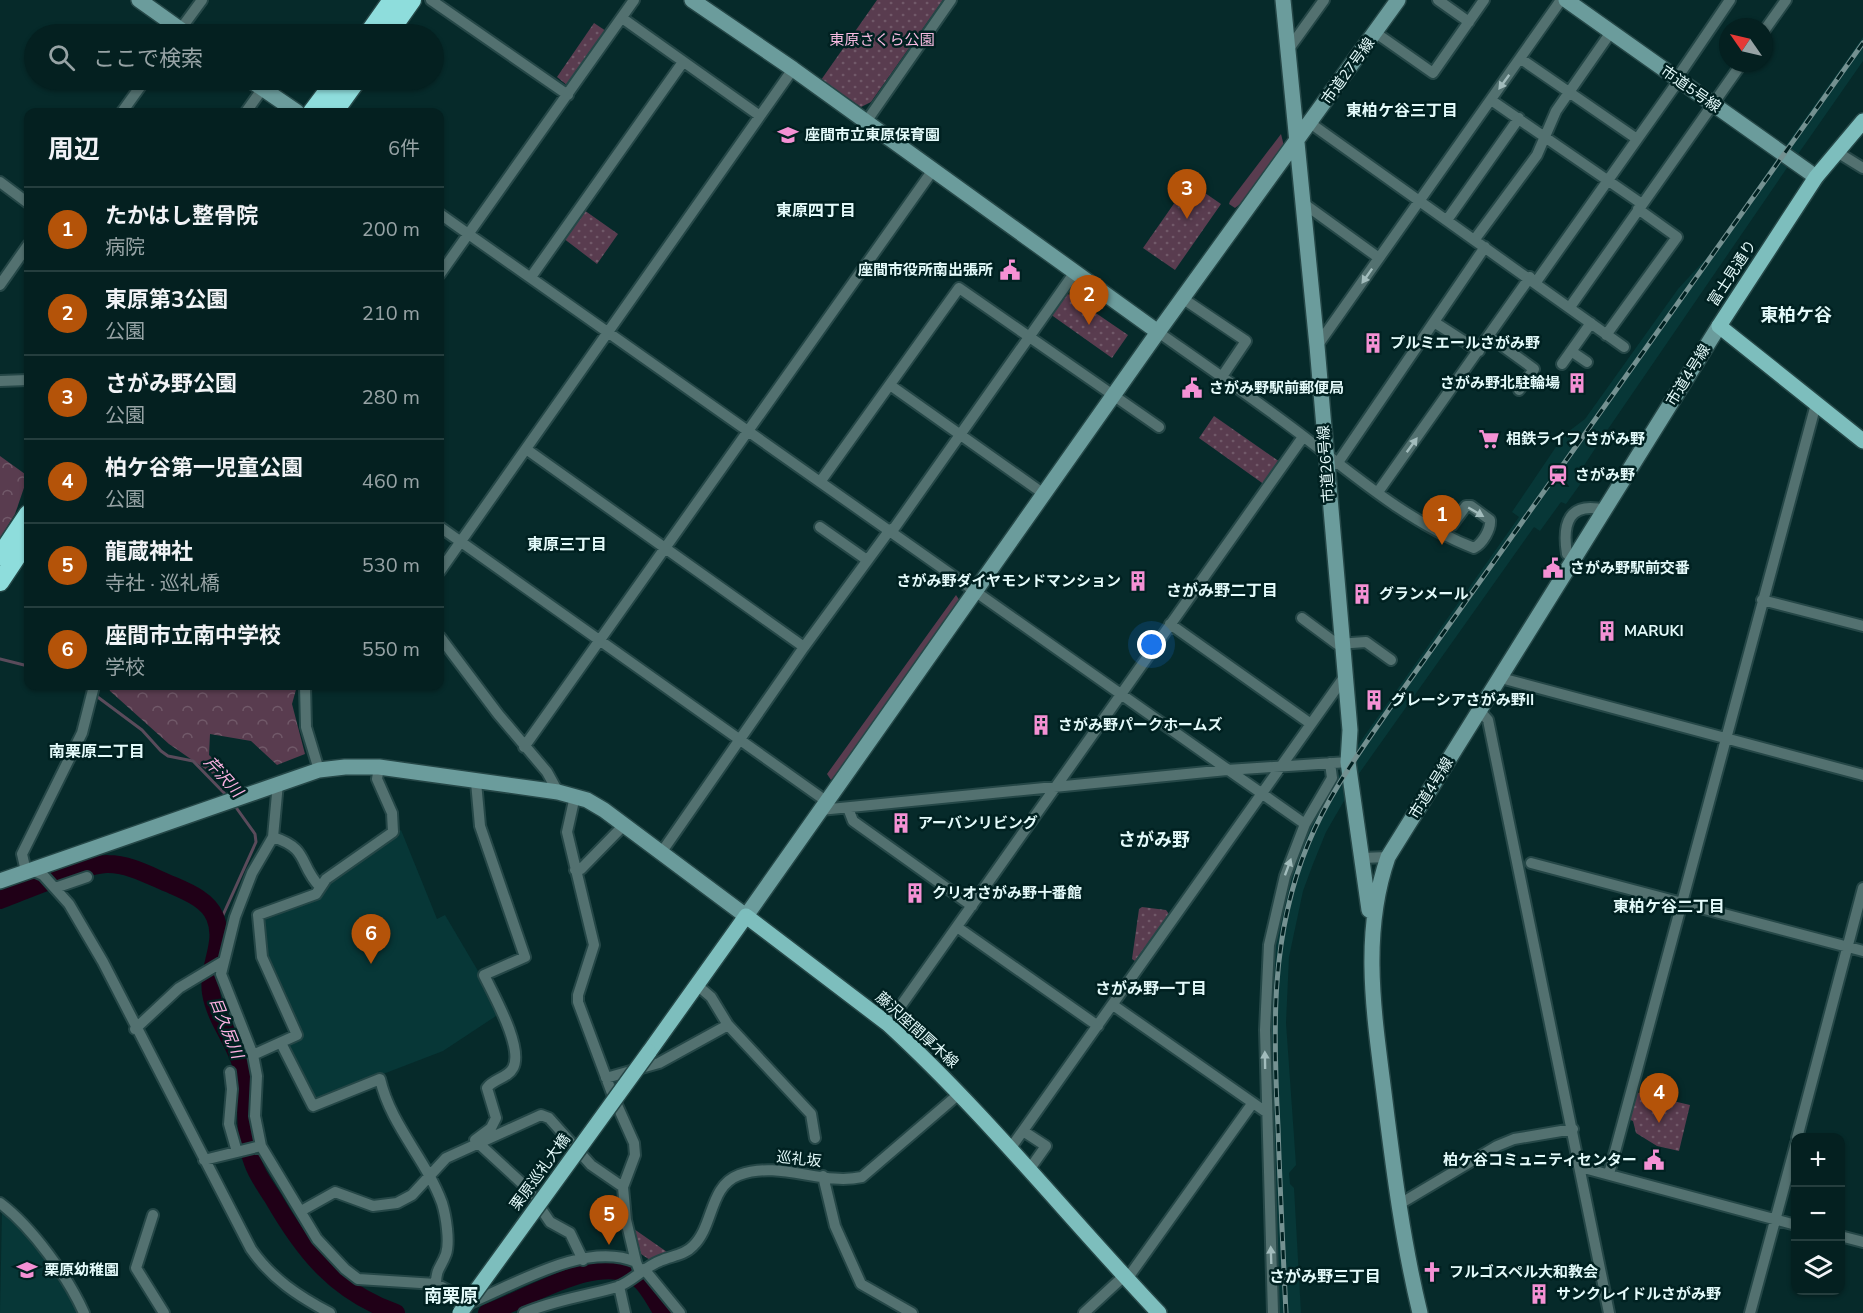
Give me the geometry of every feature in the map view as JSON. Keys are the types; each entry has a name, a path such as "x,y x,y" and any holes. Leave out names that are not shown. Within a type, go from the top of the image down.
{"highway":[{"path":"375,24 392,0"},
{"path":"395,24 412,0"},
{"path":"315,108 328,90"},
{"path":"337,108 350,90"},
{"path":"0,582 24,524"}],"main road":[{"name":"富士見通り","path":"1863,121 1816,177 1719,326 1863,441"},
{"path":"697,985 746,916"},
{"name":"藤沢座間厚木線","path":"746,916 888,1024 960,1093 1159,1313"},
{"name":"栗原巡礼大橋","path":"460,1313 697,985"}],"street":[{"path":"138,0 170,24"},
{"path":"187,24 202,0"},
{"path":"431,0 568,95"},
{"path":"444,268 634,0"},
{"path":"692,0 793,69 1304,437 1331,459 1439,532 1474,548 1479,546 1491,526 1490,520 1466,506 1452,525 1439,532"},
{"path":"866,122 951,0"},
{"name":"市道26号線","path":"1283,0 1317,346 1331,459 1342,644 1350,730 1348,762 1371,927"},
{"path":"1288,50 1324,0"},
{"name":"市道27号線","path":"746,916 1112,396 1398,0"},
{"path":"1438,0 1469,22"},
{"path":"1376,33 1433,73 1484,0"},
{"path":"1317,346 1561,0"},
{"name":"市道5号線","path":"1566,0 1816,177"},
{"path":"1378,492 1479,351 1608,180 1730,0"},
{"path":"1773,18 1786,0"},
{"path":"622,18 760,116"},
{"path":"1475,239 1536,155 1546,138 1556,111 1611,32"},
{"path":"1521,59 1637,139"},
{"path":"531,277 684,62"},
{"path":"444,565 793,69"},
{"path":"1570,307 1736,72"},
{"path":"125,108 138,90"},
{"path":"247,108 254,90"},
{"path":"265,90 291,108"},
{"path":"1491,100 1608,180 1677,237 1606,334"},
{"path":"1447,220 1519,118"},
{"path":"1310,123 1533,279 1624,347"},
{"path":"1837,152 1863,168"},
{"path":"525,747 933,170"},
{"path":"0,183 24,200"},
{"path":"1303,203 1379,258"},
{"path":"444,217 1120,696 1305,824"},
{"path":"1331,459 1434,322 1485,247"},
{"path":"0,285 24,251"},
{"path":"661,853 804,647 867,560 889,531 895,527 1075,272"},
{"path":"820,482 959,288 1159,428"},
{"path":"1182,298 1246,341 1221,378"},
{"path":"1434,322 1479,351"},
{"path":"1562,364 1591,323"},
{"name":"市道4号線","path":"1420,1313 1398,1205 1373,1001 1371,927 1375,901 1388,856 1719,326"},
{"path":"1490,337 1534,369 1519,390"},
{"path":"1571,351 1587,362"},
{"path":"0,381 24,380"},
{"path":"890,385 1044,494"},
{"path":"1609,1174 1816,404"},
{"path":"888,1024 1304,437"},
{"path":"526,449 804,647"},
{"path":"1574,560 1567,554 1565,528 1577,510 1584,506 1605,510"},
{"path":"820,527 867,560"},
{"path":"444,530 740,739 823,806 848,808 1227,770 1348,762"},
{"path":"1762,600 1863,626"},
{"path":"1302,618 1337,644 1366,642 1391,660"},
{"path":"1170,624 1311,724"},
{"path":"444,642 525,747 548,772 558,792"},
{"path":"1010,1149 1345,676"},
{"path":"1501,678 1863,775"},
{"path":"94,690 82,733 22,854 22,862 38,872 69,904 103,962 135,1029 262,1265 297,1295 330,1313"},
{"path":"305,690 306,727 319,770"},
{"path":"1480,711 1488,720 1609,1313"},
{"path":"1273,1313 1264,1003 1269,945 1285,876 1305,824 1332,778 1330,763"},
{"path":"253,1055 297,1035 262,957 258,915 316,894 326,879 393,831 392,813 377,779 379,767"},
{"path":"0,881 38,872 231,799 319,770 379,767 575,796 597,805 746,916"},
{"path":"476,782 480,826 525,957 484,975 512,1035 515,1063 509,1072 487,1088 496,1118 491,1128 475,1140 476,1143"},
{"path":"278,783 273,837 252,873 235,917 222,963 221,980 253,1055 257,1076 255,1116 260,1146 325,1249 358,1279 436,1284 453,1293 465,1305 538,1273 583,1260 613,1256 642,1269"},
{"path":"575,796 567,832 594,945 578,995 578,1002 606,1078 634,1143 635,1155 622,1187 626,1221 642,1269 680,1313"},
{"path":"848,808 853,821 972,906"},
{"path":"575,870 581,869 624,825"},
{"path":"273,837 287,841 300,851 310,876 321,887"},
{"path":"1362,858 1388,856"},
{"path":"1531,863 1863,951"},
{"path":"54,887 87,877"},
{"path":"1798,1133 1863,888"},
{"path":"957,927 1098,1026"},
{"path":"135,1029 171,994 222,963"},
{"path":"697,985 711,997 728,1026 811,1114 815,1138"},
{"path":"1113,1005 1266,1113"},
{"path":"606,1078 675,1056 728,1026"},
{"path":"281,1043 313,1106 380,1079 385,1102 429,1177 441,1203 447,1253 436,1270 436,1284"},
{"path":"230,1072 232,1089 229,1124 238,1152"},
{"name":"巡礼坂","path":"524,1313 621,1285 642,1269 694,1245 704,1232 721,1190 735,1176 773,1170 852,1179 862,1177 960,1093"},
{"path":"1084,1313 1126,1278 1252,1104"},
{"path":"301,1211 334,1192 373,1206 388,1206 412,1195 446,1158 537,1116 545,1115 591,1165 622,1187"},
{"path":"1398,1205 1497,1146 1514,1139 1573,1129"},
{"path":"1023,1131 1046,1146 1029,1170"},
{"path":"476,1143 527,1188 550,1222 570,1233 583,1260"},
{"path":"204,1160 260,1146"},
{"path":"1750,1313 1791,1161"},
{"path":"1580,1167 1791,1224"},
{"path":"822,1176 835,1226 861,1284 912,1313"},
{"path":"0,1203 37,1241 76,1294 84,1313"},
{"path":"153,1215 136,1268 164,1313"},
{"path":"1845,1237 1863,1242"},
{"path":"621,1285 625,1313"}],"shaded area":[{"path":"1863,37 1863,61 1796,157 1784,148"},
{"path":"1778,157 1789,165 1583,467 1589,472 1566,504 1561,502 1540,531 1534,527 1358,775 1353,752 1519,517 1512,512 1564,435 1585,419 1678,289 1712,252"},
{"path":"1343,769 1348,794 1326,832 1303,891 1289,957 1286,1023 1296,1165 1289,1173 1290,1184 1294,1188 1301,1313 1277,1313 1268,1065 1271,954 1287,886 1297,857 1310,825"},
{"path":"401,830 437,919 445,915 478,971 499,1014 443,1051 318,1099 314,1098 288,1048 290,1043 301,1037 266,956 262,921 265,917 328,881"},
{"name":"栗原幼稚園","path":"2,1211 32,1241 73,1297 81,1313 0,1313"}],"green space":[{"name":"東原さくら公園","path":"877,0 943,0 871,102 861,107 821,80"},
{"path":"594,23 606,31 568,86 557,77"},
{"path":"1281,134 1284,146 1245,200 1235,208 1229,204 1230,201"},
{"path":"1189,182 1221,204 1175,270 1143,248"},
{"path":"584,210 618,234 597,264 563,238"},
{"path":"1065,292 1128,335 1112,358 1050,314"},
{"path":"1214,416 1280,462 1265,485 1199,438"},
{"path":"0,456 24,473 24,488 15,514 0,538"},
{"path":"956,595 960,601 850,757 831,780 827,774"},
{"path":"296,690 292,704 305,754 277,765 251,741 210,734 209,755 237,781 227,784 169,744 110,691"},
{"path":"1142,907 1166,910 1169,914 1135,961 1132,959 1139,909"},
{"path":"1635,1092 1690,1105 1679,1151 1657,1146 1636,1133 1633,1121 1628,1119"},
{"path":"634,1229 667,1252 650,1260 641,1254"}],"waterway":[{"name":"芹沢川","path":"0,659 24,665"},
{"name":"芹沢川","path":"95,695 142,730 168,756 193,761 227,796"},
{"name":"芹沢川","path":"218,926 256,842 255,834 235,806"},
{"name":"目久尻川","path":"0,900 71,873 108,864 124,866 149,875 191,894 208,906 218,927 218,945 211,973 211,993 216,1011 241,1064 244,1076 247,1139 255,1167 297,1236 324,1268 356,1294 396,1313"},
{"name":"目久尻川","path":"487,1313 563,1280 604,1270 623,1272 639,1279 663,1313"}],"railway":[{"path":"1286,1313 1275,1055 1277,984 1280,948 1287,913 1296,879 1316,825 1346,772 1392,705 1863,43"}],"place":[{"name":"座間市立東原保育園","path":"788,135"},
{"name":"さがみ野公園","path":"1187,219"},
{"name":"座間市役所南出張所","path":"1010,270"},
{"name":"東原第3公園","path":"1089,325"},
{"name":"プルミエールさがみ野","path":"1373,343"},
{"name":"さがみ野北駐輪場","path":"1577,383"},
{"name":"さがみ野駅前郵便局","path":"1192,388"},
{"name":"相鉄ライフ さがみ野","path":"1489,439"},
{"name":"さがみ野","path":"1558,475"},
{"name":"たかはし整骨院","path":"1442,545"},
{"name":"さがみ野駅前交番","path":"1553,568"},
{"name":"さがみ野ダイヤモンドマンション","path":"1138,581"},
{"name":"グランメール","path":"1362,594"},
{"name":"MARUKI","path":"1607,631"},
{"name":"グレーシアさがみ野II","path":"1374,700"},
{"name":"さがみ野パークホームズ","path":"1041,725"},
{"name":"アーバンリビング","path":"901,823"},
{"name":"クリオさがみ野十番館","path":"915,893"},
{"name":"座間市立南中学校","path":"371,964"},
{"name":"柏ケ谷第一児童公園","path":"1659,1123"},
{"name":"柏ケ谷コミュニティセンター","path":"1654,1160"},
{"name":"龍蔵神社","path":"609,1245"},
{"name":"栗原幼稚園","path":"27,1270"},
{"name":"フルゴスペル大和教会","path":"1432,1272"},
{"name":"サンクレイドルさがみ野","path":"1539,1294"}],"district":[{"name":"東柏ケ谷三丁目","path":"1402,111"},
{"name":"東原四丁目","path":"816,211"},
{"name":"東柏ケ谷","path":"1796,315"},
{"name":"東原三丁目","path":"567,545"},
{"name":"さがみ野二丁目","path":"1222,591"},
{"name":"南栗原二丁目","path":"97,752"},
{"name":"さがみ野","path":"1154,840"},
{"name":"東柏ケ谷二丁目","path":"1669,907"},
{"name":"さがみ野一丁目","path":"1151,989"},
{"name":"さがみ野三丁目","path":"1325,1277"},
{"name":"南栗原","path":"451,1296"}]}
